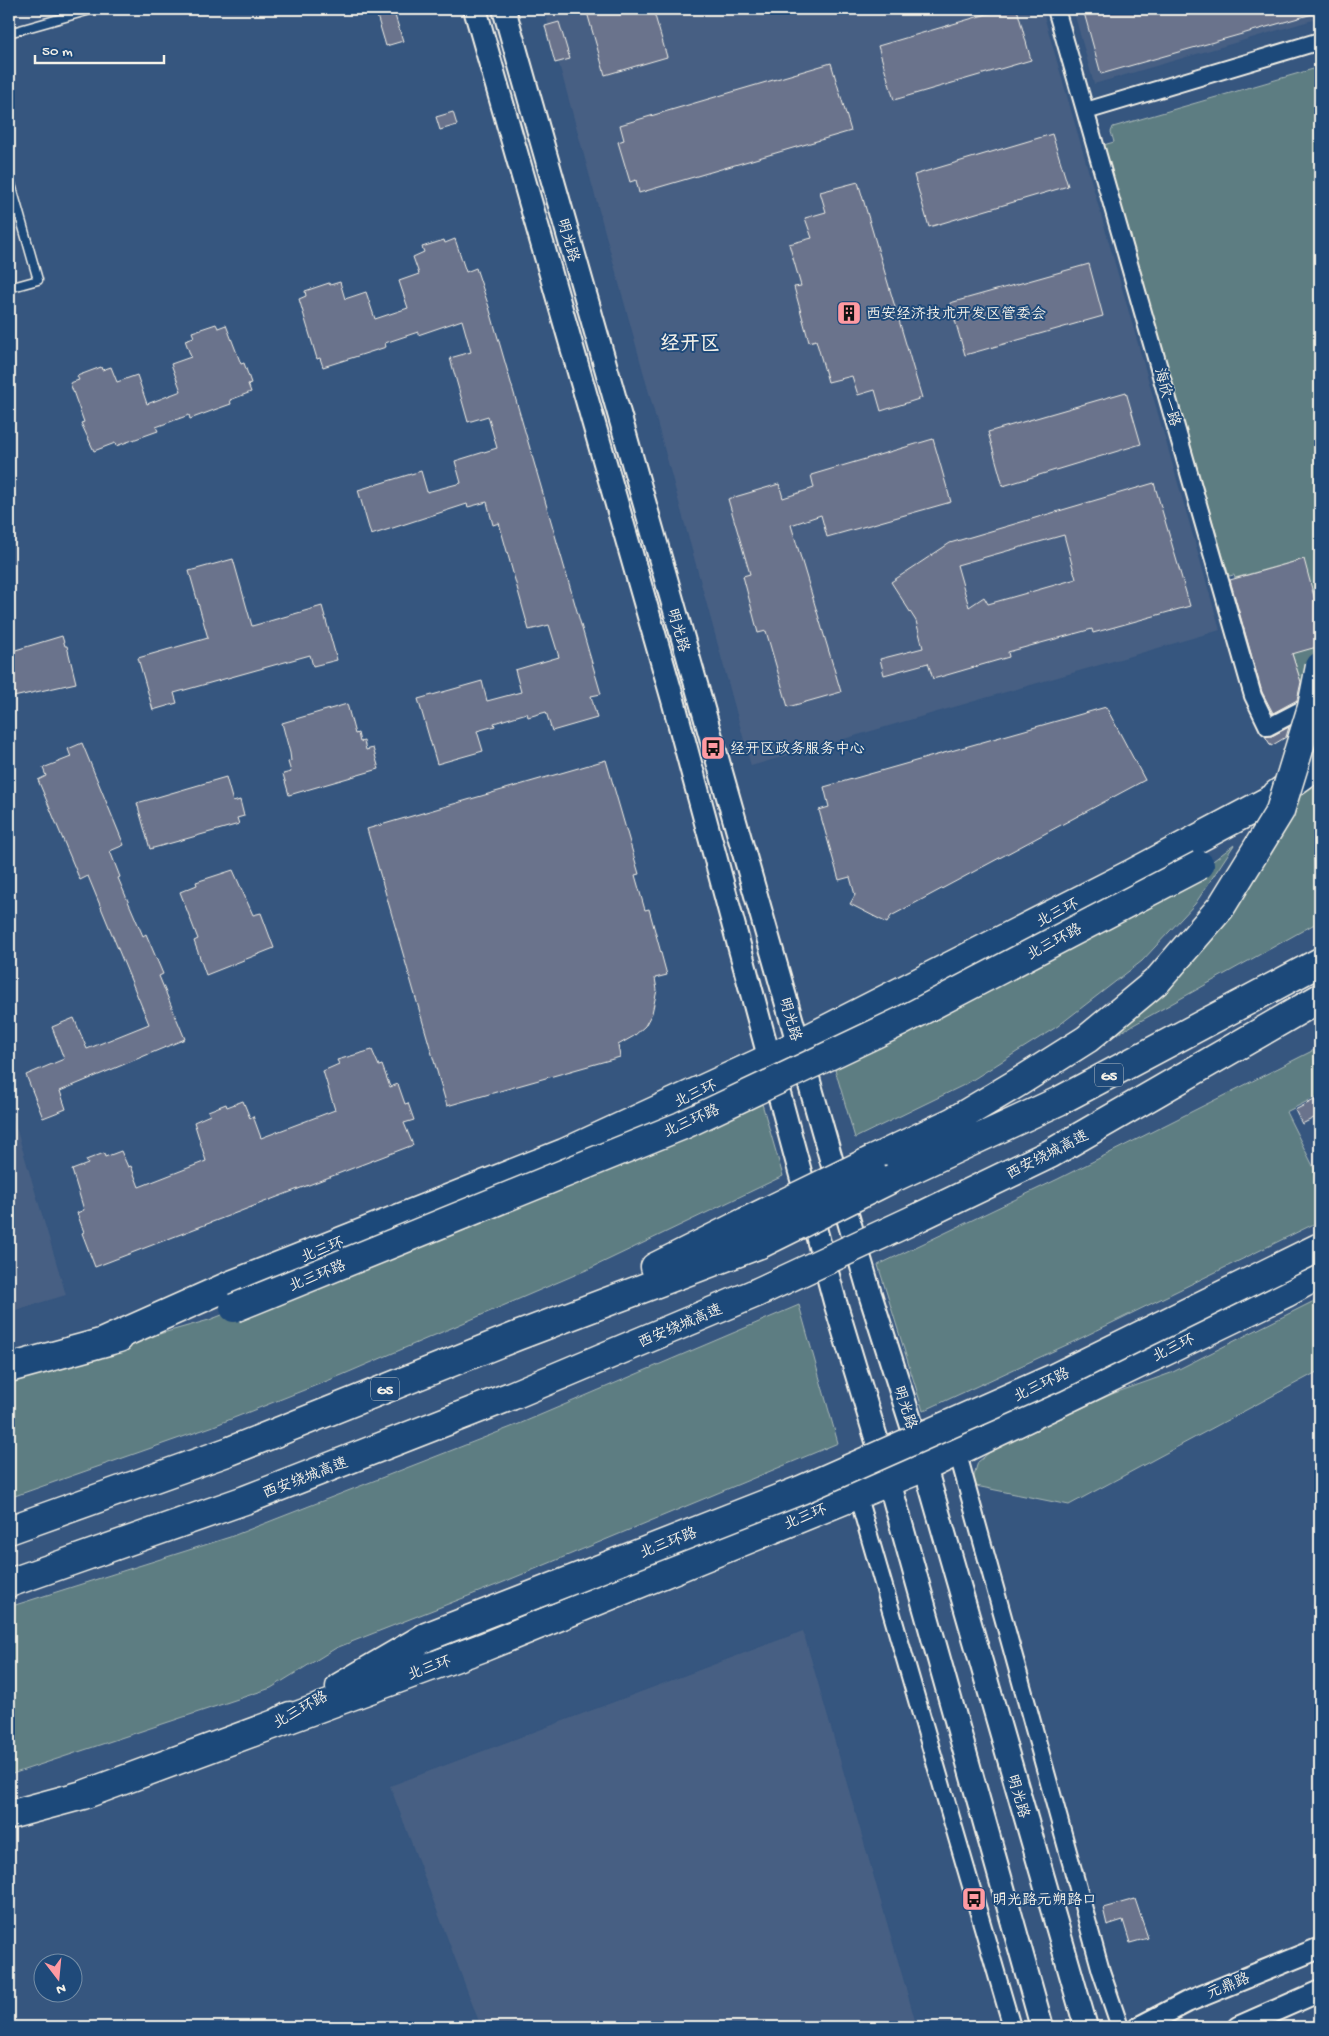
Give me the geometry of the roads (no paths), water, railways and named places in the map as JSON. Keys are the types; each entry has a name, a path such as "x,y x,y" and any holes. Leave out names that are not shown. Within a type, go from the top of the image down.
{"highway":[{"path":"752,1233 872,1160 952,1122 1019,1082 1087,1039 1158,980 1221,906 1280,811 1312,707 1320,666"},
{"name":"北三环路","path":"9,1368 234,1308 681,1126 900,1022 1200,865 1270,800 1320,763"},
{"name":"北三环","path":"101,1343 232,1285 564,1153 770,1058 1133,873 1270,800"},
{"name":"G5","path":"9,1530 230,1451 517,1336 752,1233 893,1178 1059,1101 1320,962"},
{"name":"西安绕城高速","path":"9,1583 245,1500 511,1396 756,1294 1050,1154 1320,998"},
{"path":"1158,1093 1320,1019"},
{"name":"北三环路","path":"9,1815 83,1794 275,1724 426,1637 801,1490 1054,1378 1320,1247"},
{"name":"北三环","path":"275,1724 484,1647 925,1467 1286,1293 1320,1274"}],"main road":[{"name":"明光路","path":"476,9 670,691 835,1302 890,1481 1042,2027"},
{"name":"明光路","path":"504,9 696,692 870,1294 925,1467 1086,2027"}],"street":[{"name":"海欣一路","path":"1056,9 1253,696 1268,727 1320,700"},
{"path":"1086,111 1320,41"},
{"path":"958,1452 1098,1961 1120,2027"},
{"path":"857,1494 1012,2027"},
{"name":"元鼎路","path":"1139,2027 1187,2002 1320,1948"},
{"path":"1238,2027 1320,1991"}],"lane":[{"path":"9,33 94,9"},
{"path":"9,177 38,280 9,288"}],"place":[{"name":"西安经济技术开发区管委会","path":"849,313"},
{"name":"经开区政务服务中心","path":"713,748"},
{"name":"明光路元朔路口","path":"974,1899"}],"district":[{"name":"经开区","path":"690,342"}]}
